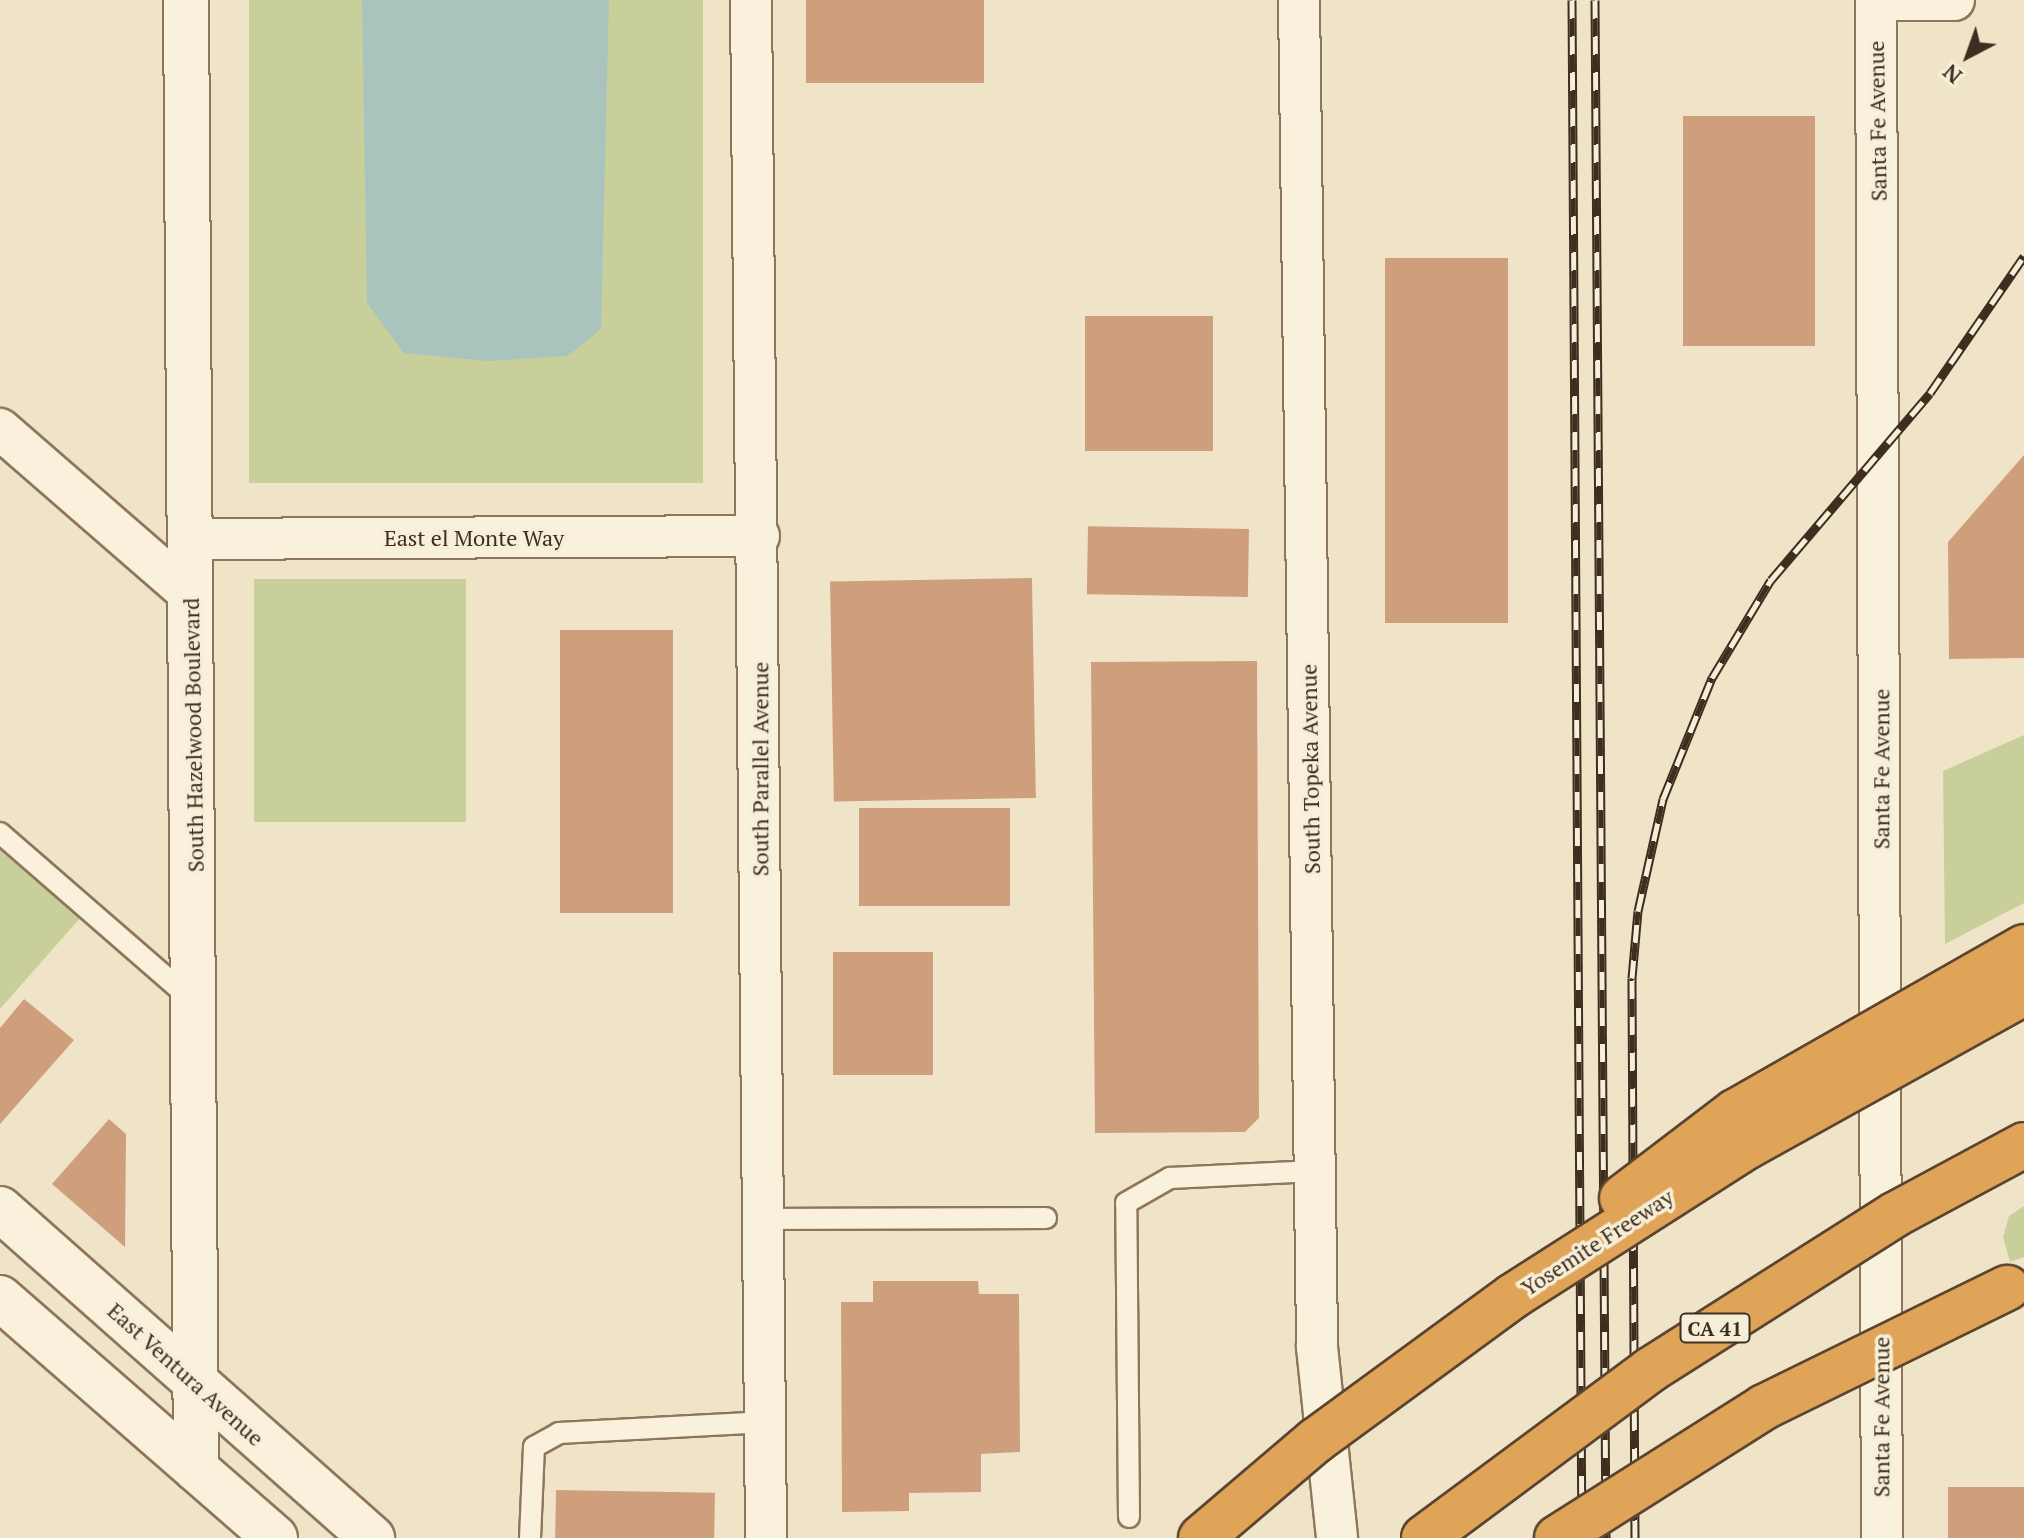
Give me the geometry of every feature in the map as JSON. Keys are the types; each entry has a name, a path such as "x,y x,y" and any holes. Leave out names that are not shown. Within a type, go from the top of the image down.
{"highway":[{"path":"1513,1296 1628,1192 1735,1112 2024,947"},
{"name":"Yosemite Freeway","path":"1201,1538 1315,1441 1513,1296 1748,1146 2024,993"},
{"name":"CA 41","path":"1424,1538 1675,1353 1896,1214 2024,1145"},
{"path":"1557,1538 1764,1407 2007,1288"}],"street":[{"name":"South Hazelwood Boulevard","path":"186,0 196,1003 196,1469"},
{"name":"South Parallel Avenue","path":"751,0 759,536 766,1538"},
{"name":"South Topeka Avenue","path":"1299,0 1317,1347 1337,1538"},
{"path":"1876,0 1954,0"},
{"name":"Santa Fe Avenue","path":"1876,0 1882,1538"},
{"path":"0,429 191,595"},
{"name":"East el Monte Way","path":"190,539 759,536"},
{"name":"East Ventura Avenue","path":"0,1209 372,1538"},
{"path":"0,1298 275,1538"}],"lane":[{"path":"0,833 196,1003"},
{"path":"1129,1517 1126,1203 1170,1178 1315,1171"},
{"path":"764,1219 1046,1218"},
{"path":"530,1538 534,1447 559,1433 767,1422"}],"green space":[{"path":"249,0 703,0 703,483 249,483"},
{"path":"254,579 466,579 466,822 254,822"},
{"path":"2024,735 2024,903 1945,944 1943,771"},
{"path":"0,847 81,917 0,1009"},
{"path":"2024,1206 2024,1257 2010,1262 2003,1237 2009,1216"}],"water":[{"path":"362,0 609,0 601,329 568,356 488,361 404,353 367,303"}],"building":[{"path":"806,0 984,0 984,83 806,83"},
{"path":"1683,116 1815,116 1815,346 1683,346"},
{"path":"1385,258 1508,258 1508,623 1385,623"},
{"path":"1085,316 1213,316 1213,451 1085,451"},
{"path":"2024,455 2024,658 1949,659 1948,542"},
{"path":"1088,526 1249,529 1248,597 1087,594"},
{"path":"1032,578 1036,798 834,801 830,582"},
{"path":"560,630 673,630 673,913 560,913"},
{"path":"1257,661 1259,1118 1245,1132 1095,1133 1091,662"},
{"path":"859,808 1010,808 1010,906 859,906"},
{"path":"833,952 933,952 933,1075 833,1075"},
{"path":"24,999 74,1040 0,1124 0,1028"},
{"path":"109,1119 126,1134 125,1247 52,1184"},
{"path":"873,1281 978,1281 979,1294 1019,1294 1020,1452 981,1454 981,1492 909,1493 909,1511 842,1512 841,1302 873,1302"},
{"path":"1948,1487 2024,1487 2024,1538 1948,1538"},
{"path":"556,1490 715,1493 714,1538 555,1538"}],"railway":[{"path":"1572,0 1582,1538"},
{"path":"1595,0 1606,1538"},
{"path":"1635,1538 1632,978 1638,911 1663,799 1712,678 1771,580 1930,393 2024,256"}]}
